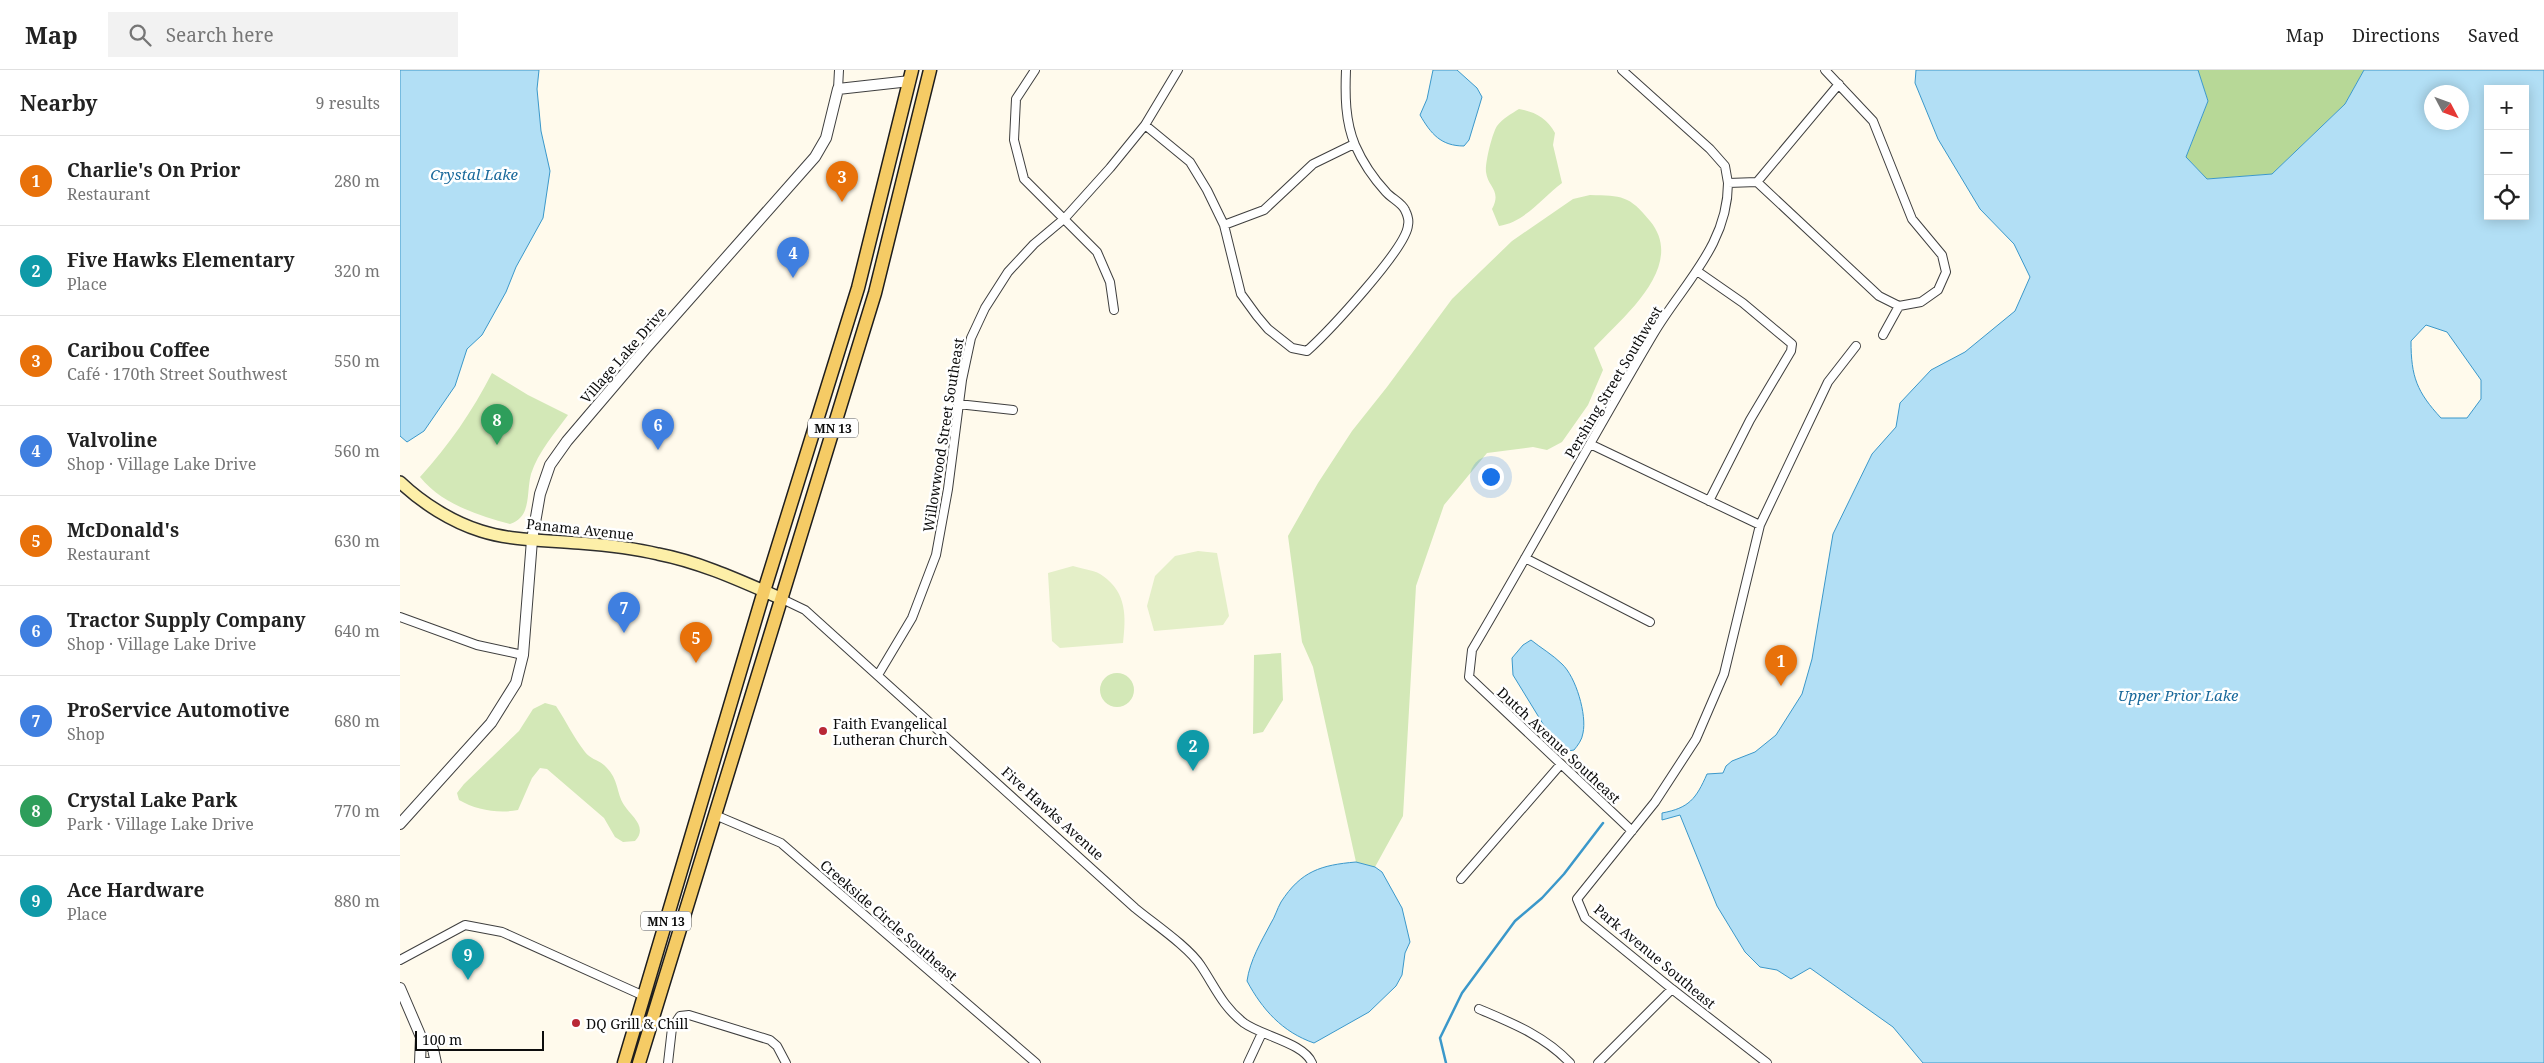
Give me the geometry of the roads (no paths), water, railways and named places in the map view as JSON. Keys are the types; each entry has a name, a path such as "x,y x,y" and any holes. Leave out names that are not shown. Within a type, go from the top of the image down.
{"main road":[{"name":"MN 13","path":"639,1063 874,293 930,70"},
{"name":"MN 13","path":"624,1063 764,591 858,288 911,75"},
{"name":"Panama Avenue","path":"400,482 414,496 450,518 482,532 532,540 580,543 658,554 713,570 764,591"},
{"name":"Five Hawks Avenue","path":"764,591 780,598"}],"street":[{"path":"839,70 838,89 911,75"},
{"path":"1035,70 1016,99 1014,140 1024,179 1097,252 1110,282 1114,310"},
{"name":"Willowwood Street Southeast","path":"878,676 912,618 936,555 948,489 958,404 971,338 985,308 1008,272 1034,244 1065,218 1110,168 1145,125 1178,70"},
{"path":"1145,125 1190,162 1207,190 1224,225 1241,294 1268,329 1292,348 1307,351 1322,337 1391,257 1406,234 1409,224 1405,209 1375,179 1354,144 1345,107 1346,70"},
{"path":"1622,70 1710,149 1725,166 1728,183 1757,182 1879,296 1899,306 1922,302 1938,290 1946,272 1942,255 1912,219 1873,120 1825,70"},
{"path":"1757,182 1839,84"},
{"name":"Village Lake Drive","path":"400,824 491,723 516,683 523,655 532,540 540,494 550,465 647,347 772,208 815,157 826,138 838,89"},
{"path":"1224,225 1264,210 1313,164 1354,144"},
{"name":"Pershing Street Southwest","path":"1469,677 1472,650 1655,331 1697,271 1723,220 1728,205 1728,183"},
{"path":"1697,271 1742,303 1792,344 1791,350 1750,420 1709,501"},
{"path":"1883,335 1899,306"},
{"path":"1632,831 1696,738 1724,674 1760,525 1828,382 1856,346"},
{"path":"958,404 1013,410"},
{"path":"1590,444 1760,525"},
{"path":"1525,558 1650,622"},
{"name":"Five Hawks Avenue","path":"780,598 805,610 1201,964 1225,1007 1247,1025 1304,1051 1312,1063"},
{"path":"400,617 477,645 523,655"},
{"name":"Dutch Avenue Southeast","path":"1469,677 1632,831"},
{"path":"1461,879 1561,764"},
{"name":"Creekside Circle Southeast","path":"715,815 781,843 1036,1063"},
{"name":"Park Avenue Southeast","path":"1632,831 1577,899 1585,918 1767,1063"},
{"path":"400,960 465,925 502,932 644,996"},
{"path":"400,988 421,1037 433,1049 435,1063 420,1063 421,1037"},
{"path":"1598,1063 1672,989"},
{"path":"1479,1009 1535,1034 1560,1052 1570,1063"},
{"path":"668,1063 672,1028 680,1016 689,1015 770,1040 777,1046 786,1063"},
{"path":"1248,1063 1262,1032"}],"water":[{"name":"Crystal Lake","path":"400,70 539,70 537,89 541,131 550,171 543,218 516,267 506,292 482,335 467,349 455,386 424,431 407,442 400,436"},
{"path":"1433,70 1457,70 1477,88 1482,97 1469,140 1464,146 1449,144 1437,138 1420,115 1427,99"},
{"name":"Upper Prior Lake","path":"1916,70 2198,70 2208,101 2186,157 2207,179 2272,174 2345,104 2364,70 2544,70 2544,1063 1923,1063 1893,1027 1810,968 1791,979 1777,970 1760,967 1745,952 1717,906 1680,815 1662,820 1662,813 1679,808 1690,801 1699,790 1707,774 1723,773 1726,766 1732,761 1755,752 1776,735 1802,694 1812,659 1833,534 1872,454 1896,427 1900,403 1931,370 1965,352 2015,311 2030,277 2014,244 1980,209 1938,139 1915,83","holes":["2426,325 2447,332 2481,380 2481,399 2467,418 2441,418 2426,400 2417,383 2412,365 2411,341"]},
{"path":"1531,640 1562,664 1576,687 1582,707 1584,725 1582,738 1574,750 1568,751 1551,737 1513,675 1512,658 1523,645"},
{"path":"1356,862 1375,867 1382,872 1402,908 1410,942 1405,953 1402,975 1396,986 1369,1012 1314,1043 1292,1033 1266,1010 1247,981 1248,973 1256,951 1280,905 1296,883 1322,868"}],"waterway":[{"path":"1446,1063 1440,1038 1462,993 1515,921 1542,898 1564,874 1603,823"}],"place":[{"name":"Caribou Coffee","path":"842,202"},
{"name":"Valvoline","path":"793,278"},
{"name":"Crystal Lake Park","path":"497,445"},
{"name":"Tractor Supply Company","path":"658,450"},
{"name":"ProService Automotive","path":"624,633"},
{"name":"McDonald's","path":"696,663"},
{"name":"Charlie's On Prior","path":"1781,686"},
{"name":"Faith Evangelical Lutheran Church","path":"823,731"},
{"name":"Five Hawks Elementary","path":"1193,771"},
{"name":"Ace Hardware","path":"468,980"},
{"name":"DQ Grill & Chill","path":"576,1023"}]}
